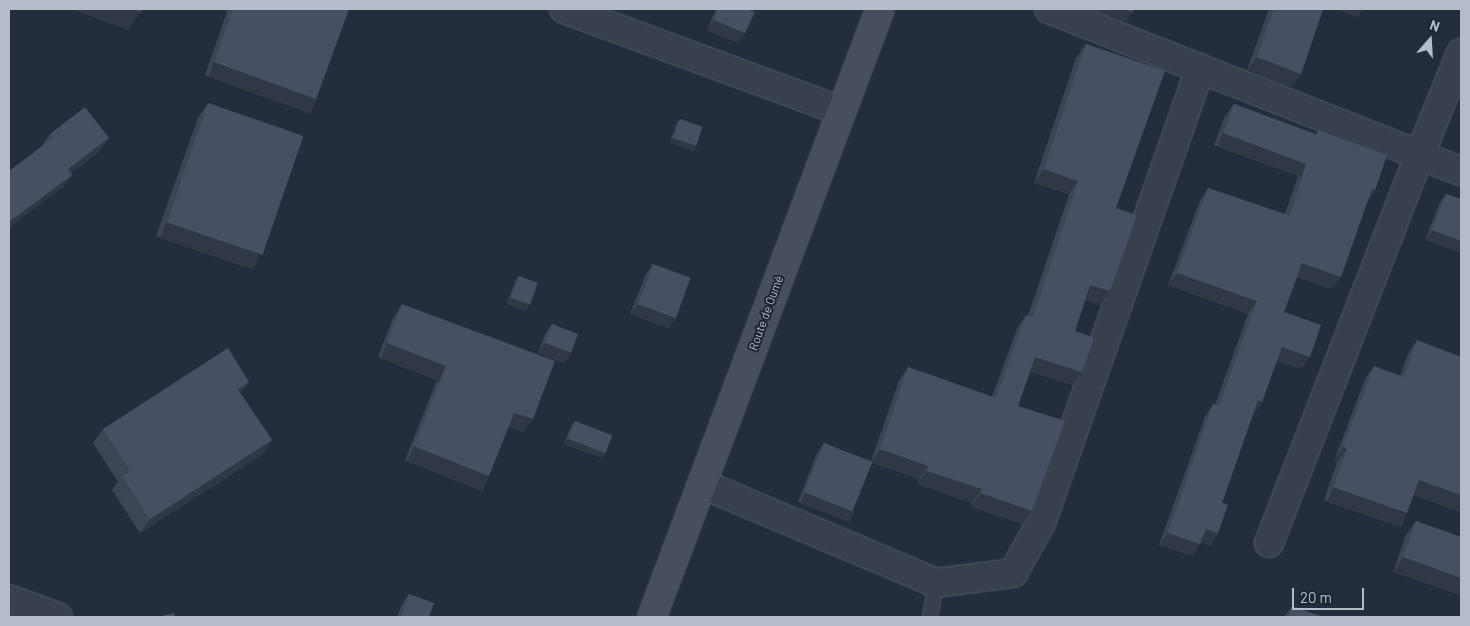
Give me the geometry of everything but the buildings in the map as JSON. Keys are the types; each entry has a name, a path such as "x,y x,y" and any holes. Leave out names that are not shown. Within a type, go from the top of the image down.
{"street":[{"path":"564,9 841,111"},
{"name":"Route de Oumé","path":"652,617 880,9"},
{"path":"1049,9 1461,171"},
{"path":"1269,544 1461,53"},
{"path":"702,484 936,583 1013,573 1041,523 1200,68"},
{"path":"9,598 58,617"}],"lane":[{"path":"930,617 936,583"}]}
